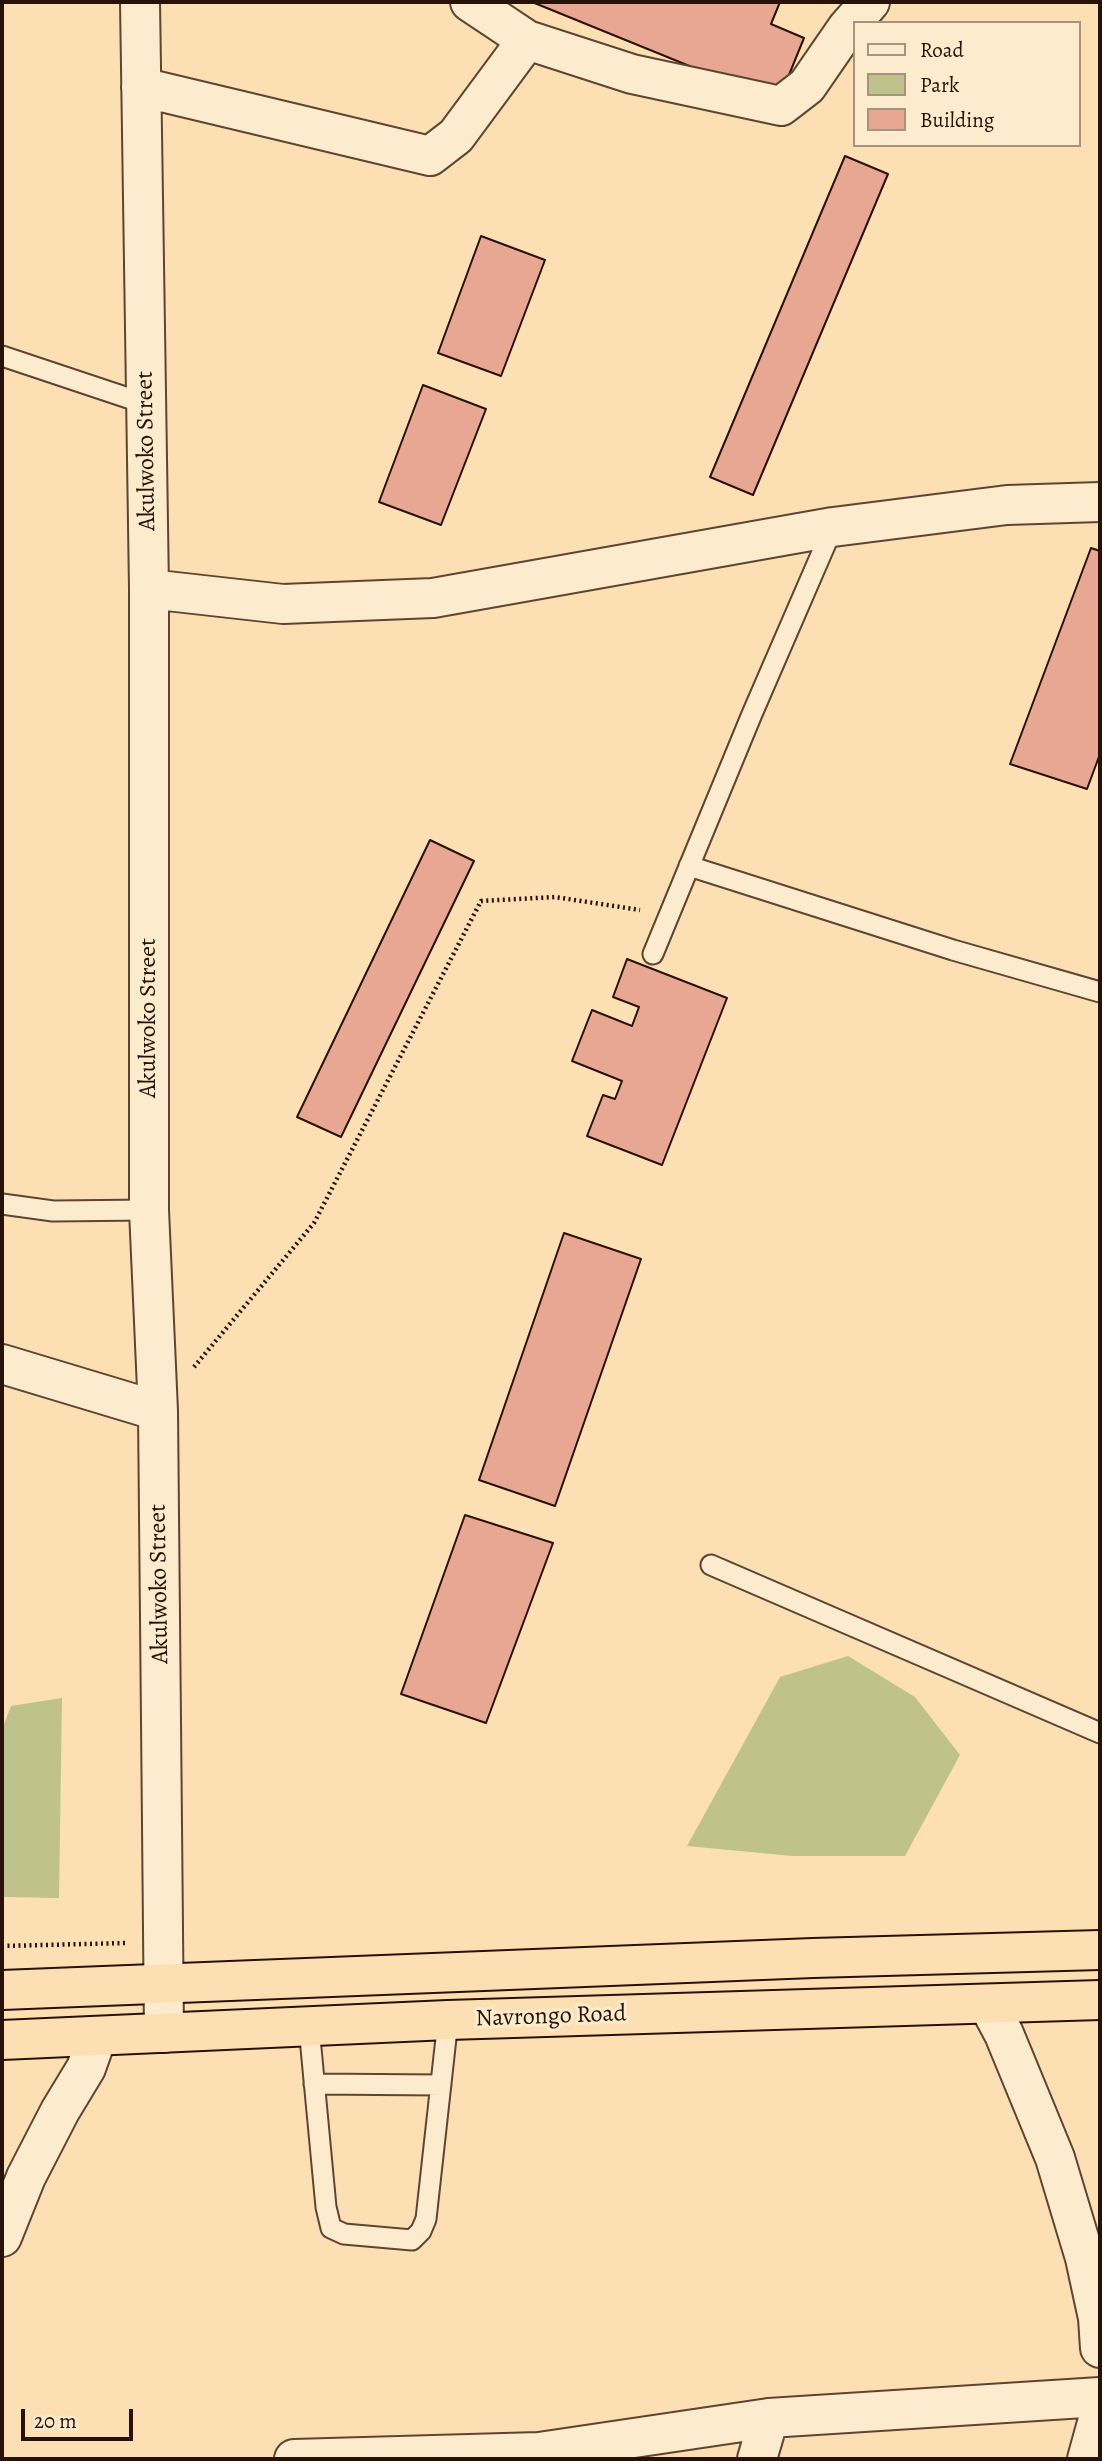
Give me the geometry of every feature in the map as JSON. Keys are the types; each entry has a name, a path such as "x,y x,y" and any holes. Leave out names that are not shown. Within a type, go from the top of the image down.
{"highway":[{"name":"Navrongo Road","path":"2,1990 813,1958 1100,1950"},
{"name":"Navrongo Road","path":"2,2040 97,2038 448,2020 1100,2000"}],"street":[{"name":"Akulwoko Street","path":"140,2 149,589 149,1210 158,1410 164,2033"},
{"path":"470,2 527,40 632,74 781,106 807,86 853,21"},
{"path":"853,21 870,2"},
{"path":"141,87 430,156 456,136 527,40"},
{"path":"149,589 283,604 433,598 833,527 1007,505 1100,502"},
{"path":"2,1364 158,1410"},
{"path":"988,2004 1004,2034 1055,2158 1085,2258 1100,2348"},
{"path":"2,2236 26,2177 60,2110 86,2068 97,2038"},
{"path":"295,2459 538,2456 769,2418 1100,2397"},
{"path":"1087,2459 1100,2412"},
{"path":"757,2459 769,2418"}],"lane":[{"path":"2,356 146,404"},
{"path":"653,954 833,527"},
{"path":"690,866 953,950 1100,992"},
{"path":"2,1205 53,1211 149,1210"},
{"path":"711,1565 1100,1733"},
{"path":"309,2027 326,2207 331,2228 344,2234 412,2240 421,2231 426,2219 448,2020"},
{"path":"314,2084 441,2085"}],"path":[{"path":"158,1410 314,1223 481,901 555,897 670,914"}],"green space":[{"path":"848,1656 915,1697 960,1755 905,1856 792,1856 687,1846 780,1677"},
{"path":"62,1698 59,1898 2,1897 2,1729 11,1706"}],"building":[{"path":"532,2 780,2 771,24 804,38 778,102"},
{"path":"845,156 888,174 753,495 710,477"},
{"path":"481,236 545,260 501,376 438,353"},
{"path":"423,385 486,409 441,525 379,502"},
{"path":"1091,548 1100,551 1100,754 1087,789 1010,764"},
{"path":"430,840 474,861 341,1137 297,1117"},
{"path":"627,959 727,998 662,1165 587,1136 603,1095 615,1099 622,1081 572,1061 592,1010 632,1026 639,1007 613,997"},
{"path":"564,1233 641,1259 555,1506 479,1480"},
{"path":"465,1515 553,1543 486,1723 401,1694"}]}
